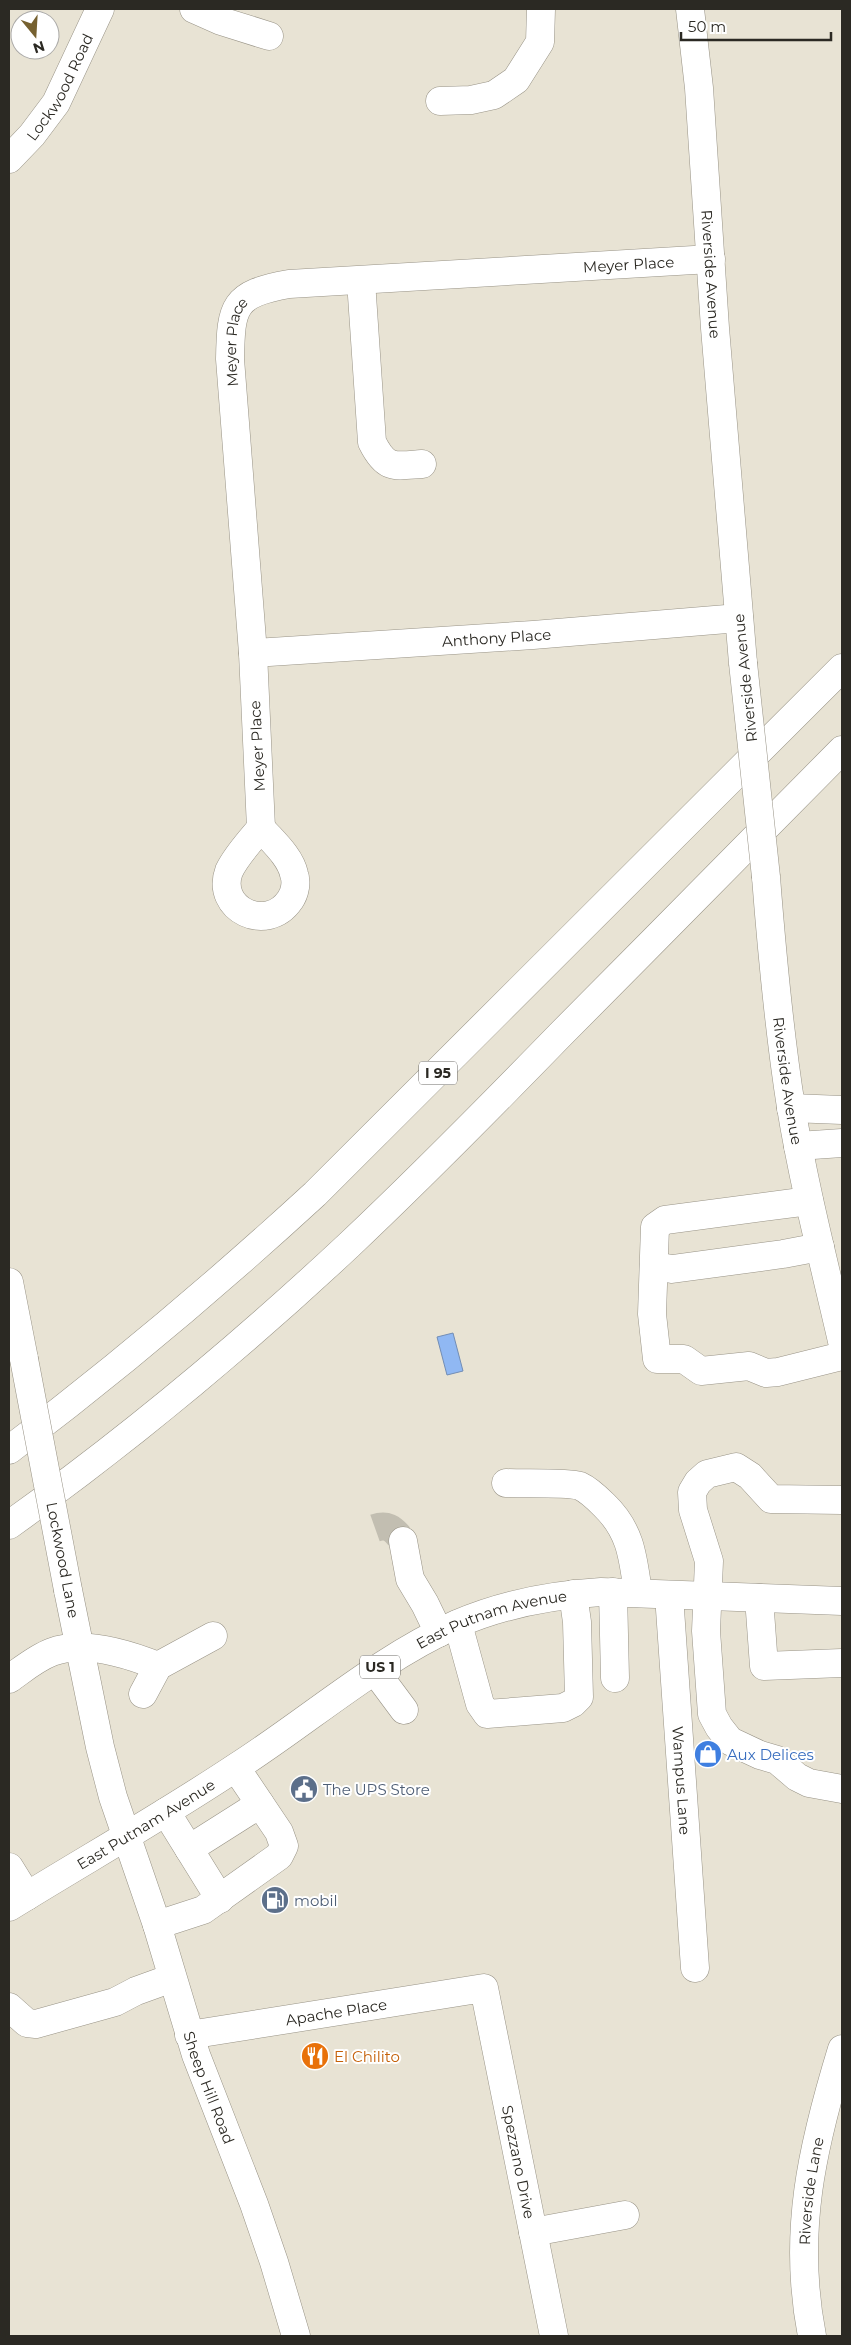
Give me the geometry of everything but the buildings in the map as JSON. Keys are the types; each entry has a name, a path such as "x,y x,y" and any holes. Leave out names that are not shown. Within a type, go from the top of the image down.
{"main road":[{"name":"Lockwood Road","path":"9,159 32,135 56,103 100,9"},
{"path":"194,9 221,21 269,36"},
{"path":"440,101 471,100 494,95 516,80 540,42 541,9"},
{"name":"Riverside Avenue","path":"690,9 699,88 739,618 766,877 780,1037 791,1108 809,1201 842,1340"},
{"name":"Meyer Place","path":"261,828 253,652 230,359 231,321 236,308 242,300 267,288 289,284 361,282 711,259"},
{"path":"361,282 372,442 380,457 392,466 422,464"},
{"name":"Anthony Place","path":"253,652 533,634 739,618"},
{"name":"I 95","path":"9,1450 154,1336 256,1249 315,1194 842,668"},
{"path":"9,1525 72,1479 186,1388 249,1335 350,1244 507,1089 842,750"},
{"path":"791,1108 842,1110"},
{"path":"798,1146 842,1143"},
{"path":"809,1201 665,1220 655,1227 652,1314 657,1360 684,1359 701,1371 749,1366 766,1373 791,1370 842,1356"},
{"path":"654,1266 672,1269 784,1254 820,1246"},
{"name":"Lockwood Lane","path":"9,1282 13,1322 24,1359 80,1649 106,1771 126,1836"},
{"path":"842,1500 771,1498 742,1470 736,1467 707,1474 698,1482 692,1492 696,1519 709,1562 706,1631 712,1714 730,1741 760,1755 777,1760 797,1777 809,1783 842,1789"},
{"path":"506,1483 579,1486 594,1495 615,1515 628,1538 632,1552 615,1678"},
{"path":"403,1541 410,1579 425,1604 449,1628 480,1704 487,1714 563,1708 573,1703 579,1697 577,1622 573,1594"},
{"name":"East Putnam Avenue","path":"18,1902 236,1768 374,1671 449,1628 509,1606 573,1594 625,1593 842,1601"},
{"name":"Wampus Lane","path":"669,1594 695,1968"},
{"path":"759,1598 764,1666 842,1662"},
{"path":"144,1694 158,1666 213,1636"},
{"path":"9,1679 49,1653 62,1649 122,1652 158,1666"},
{"path":"374,1671 404,1710"},
{"path":"157,1925 203,1910 279,1856 284,1846 279,1832 236,1768"},
{"path":"189,1849 260,1804"},
{"path":"166,1812 220,1899"},
{"name":"Sheep Hill Road","path":"126,1836 157,1925 189,2035 257,2213 296,2336"},
{"path":"9,1866 18,1902"},
{"path":"9,2007 27,2024 36,2024 114,2002 136,1990 172,1978"},
{"name":"Apache Place","path":"189,2035 484,1988"},
{"name":"Spezzano Drive","path":"484,1988 554,2336"},
{"name":"Riverside Lane","path":"812,2336 804,2268 805,2205 814,2150 842,2049"},
{"path":"533,2232 625,2215"}],"water":[{"path":"453,1333 463,1371 447,1375 437,1337"}],"tunnel":[{"path":"375,1528 388,1527 403,1541"}],"place":[{"name":"Aux Delices","path":"708,1754"},
{"name":"The UPS Store","path":"304,1789"},
{"name":"mobil","path":"275,1900"},
{"name":"El Chilito","path":"315,2056"}]}
